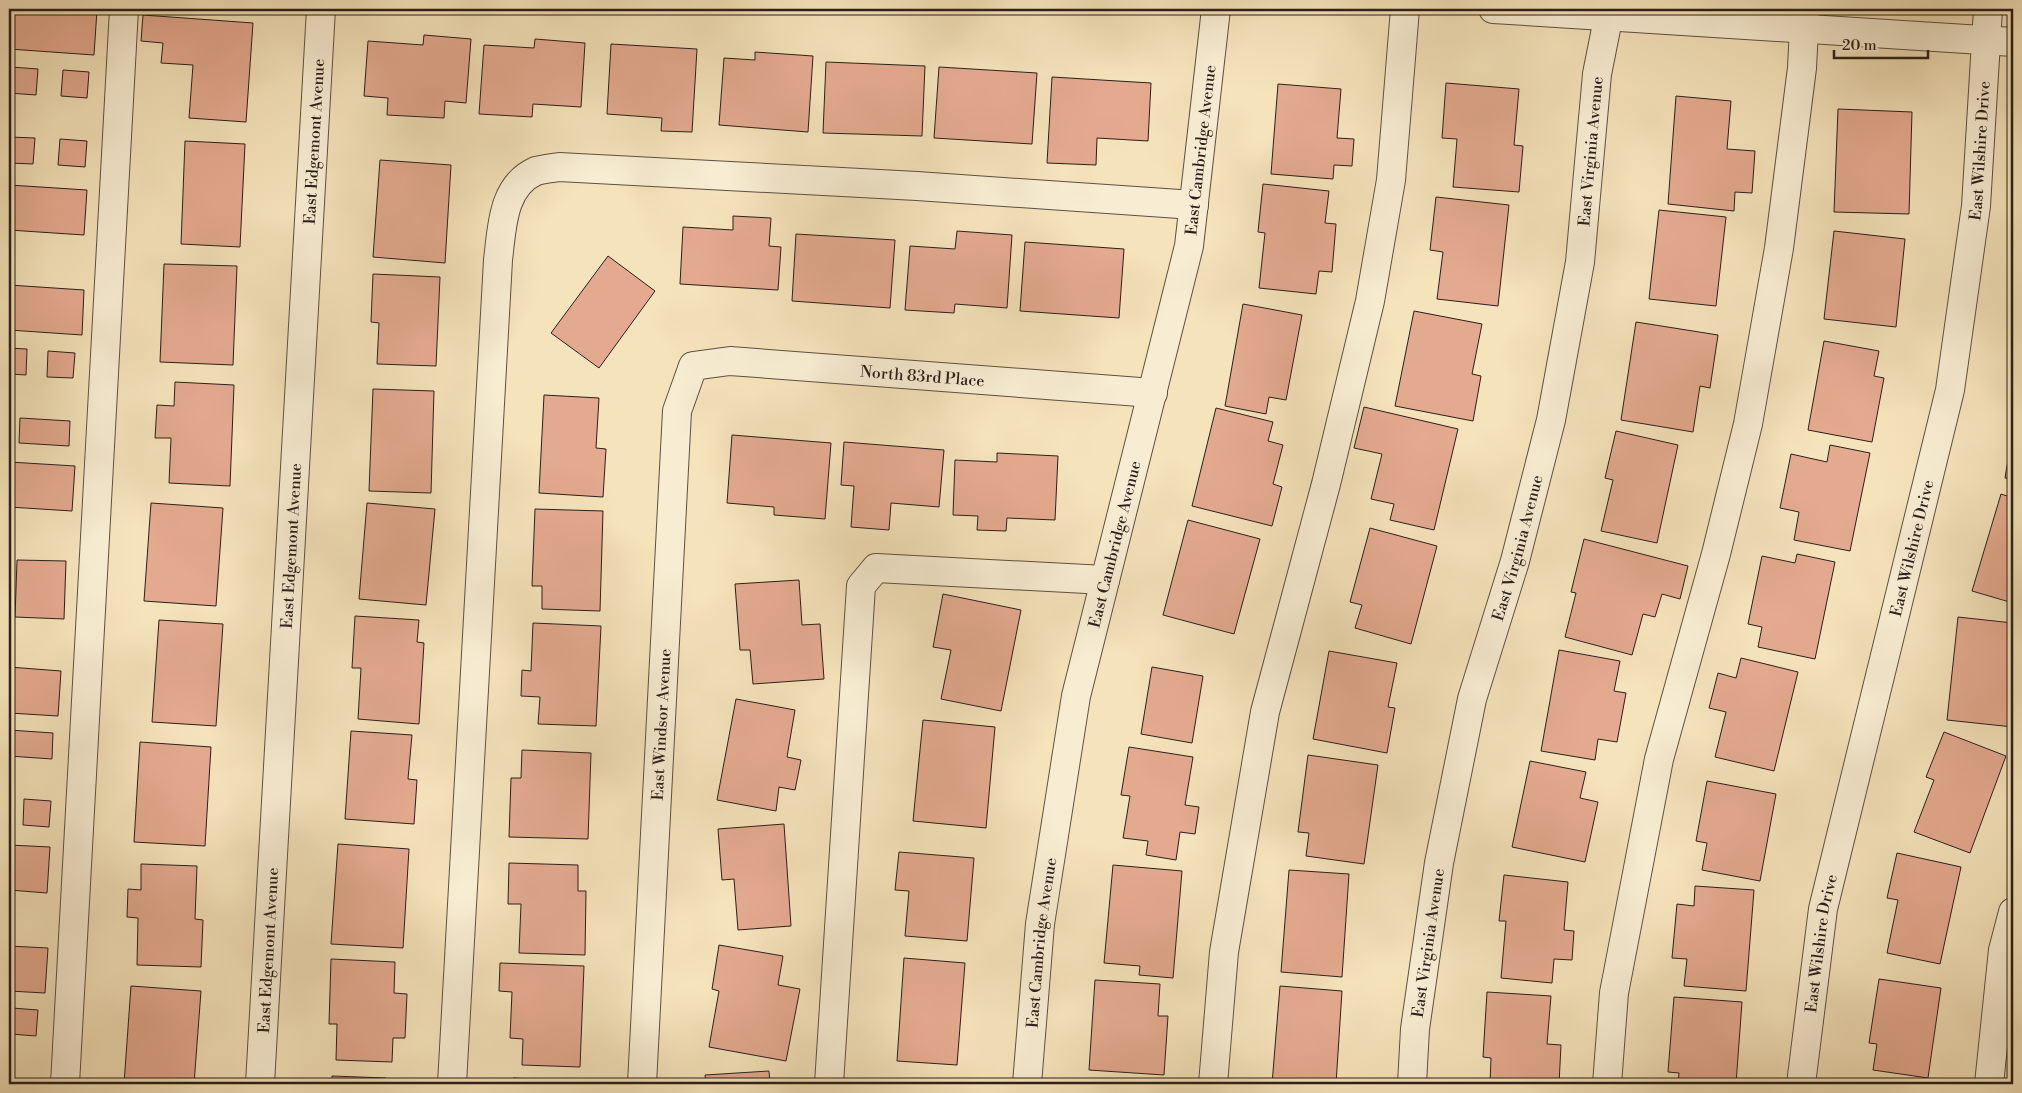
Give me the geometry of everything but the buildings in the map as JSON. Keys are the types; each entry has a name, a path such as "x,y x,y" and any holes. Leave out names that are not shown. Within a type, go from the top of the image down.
{"street":[{"path":"65,1084 124,9"},
{"name":"East Edgemont Avenue","path":"260,1084 321,9"},
{"name":"East Cambridge Avenue","path":"1027,1084 1040,924 1076,696 1189,246 1216,9"},
{"path":"1213,1084 1224,952 1265,712 1326,484 1370,301 1391,180 1405,9"},
{"path":"1493,9 1805,19 2013,42"},
{"name":"East Wilshire Drive","path":"1801,1084 1823,909 1950,390 1976,206 1988,9"},
{"name":"East Virginia Avenue","path":"1412,1084 1415,1028 1439,863 1472,699 1515,561 1551,420 1580,262 1597,74 1610,12"},
{"path":"1608,1084 1614,993 1659,759 1716,554 1748,424 1779,248 1802,68 1805,19"},
{"path":"452,1084 498,260 505,208 520,181 537,171 559,167 917,186 1194,205"},
{"name":"North 83rd Place","path":"693,366 730,361 1153,393"},
{"name":"East Windsor Avenue","path":"642,1084 677,411 693,366"},
{"path":"829,1084 861,586 876,568 1106,580"},
{"path":"1990,1084 2003,950 2013,912"}]}
